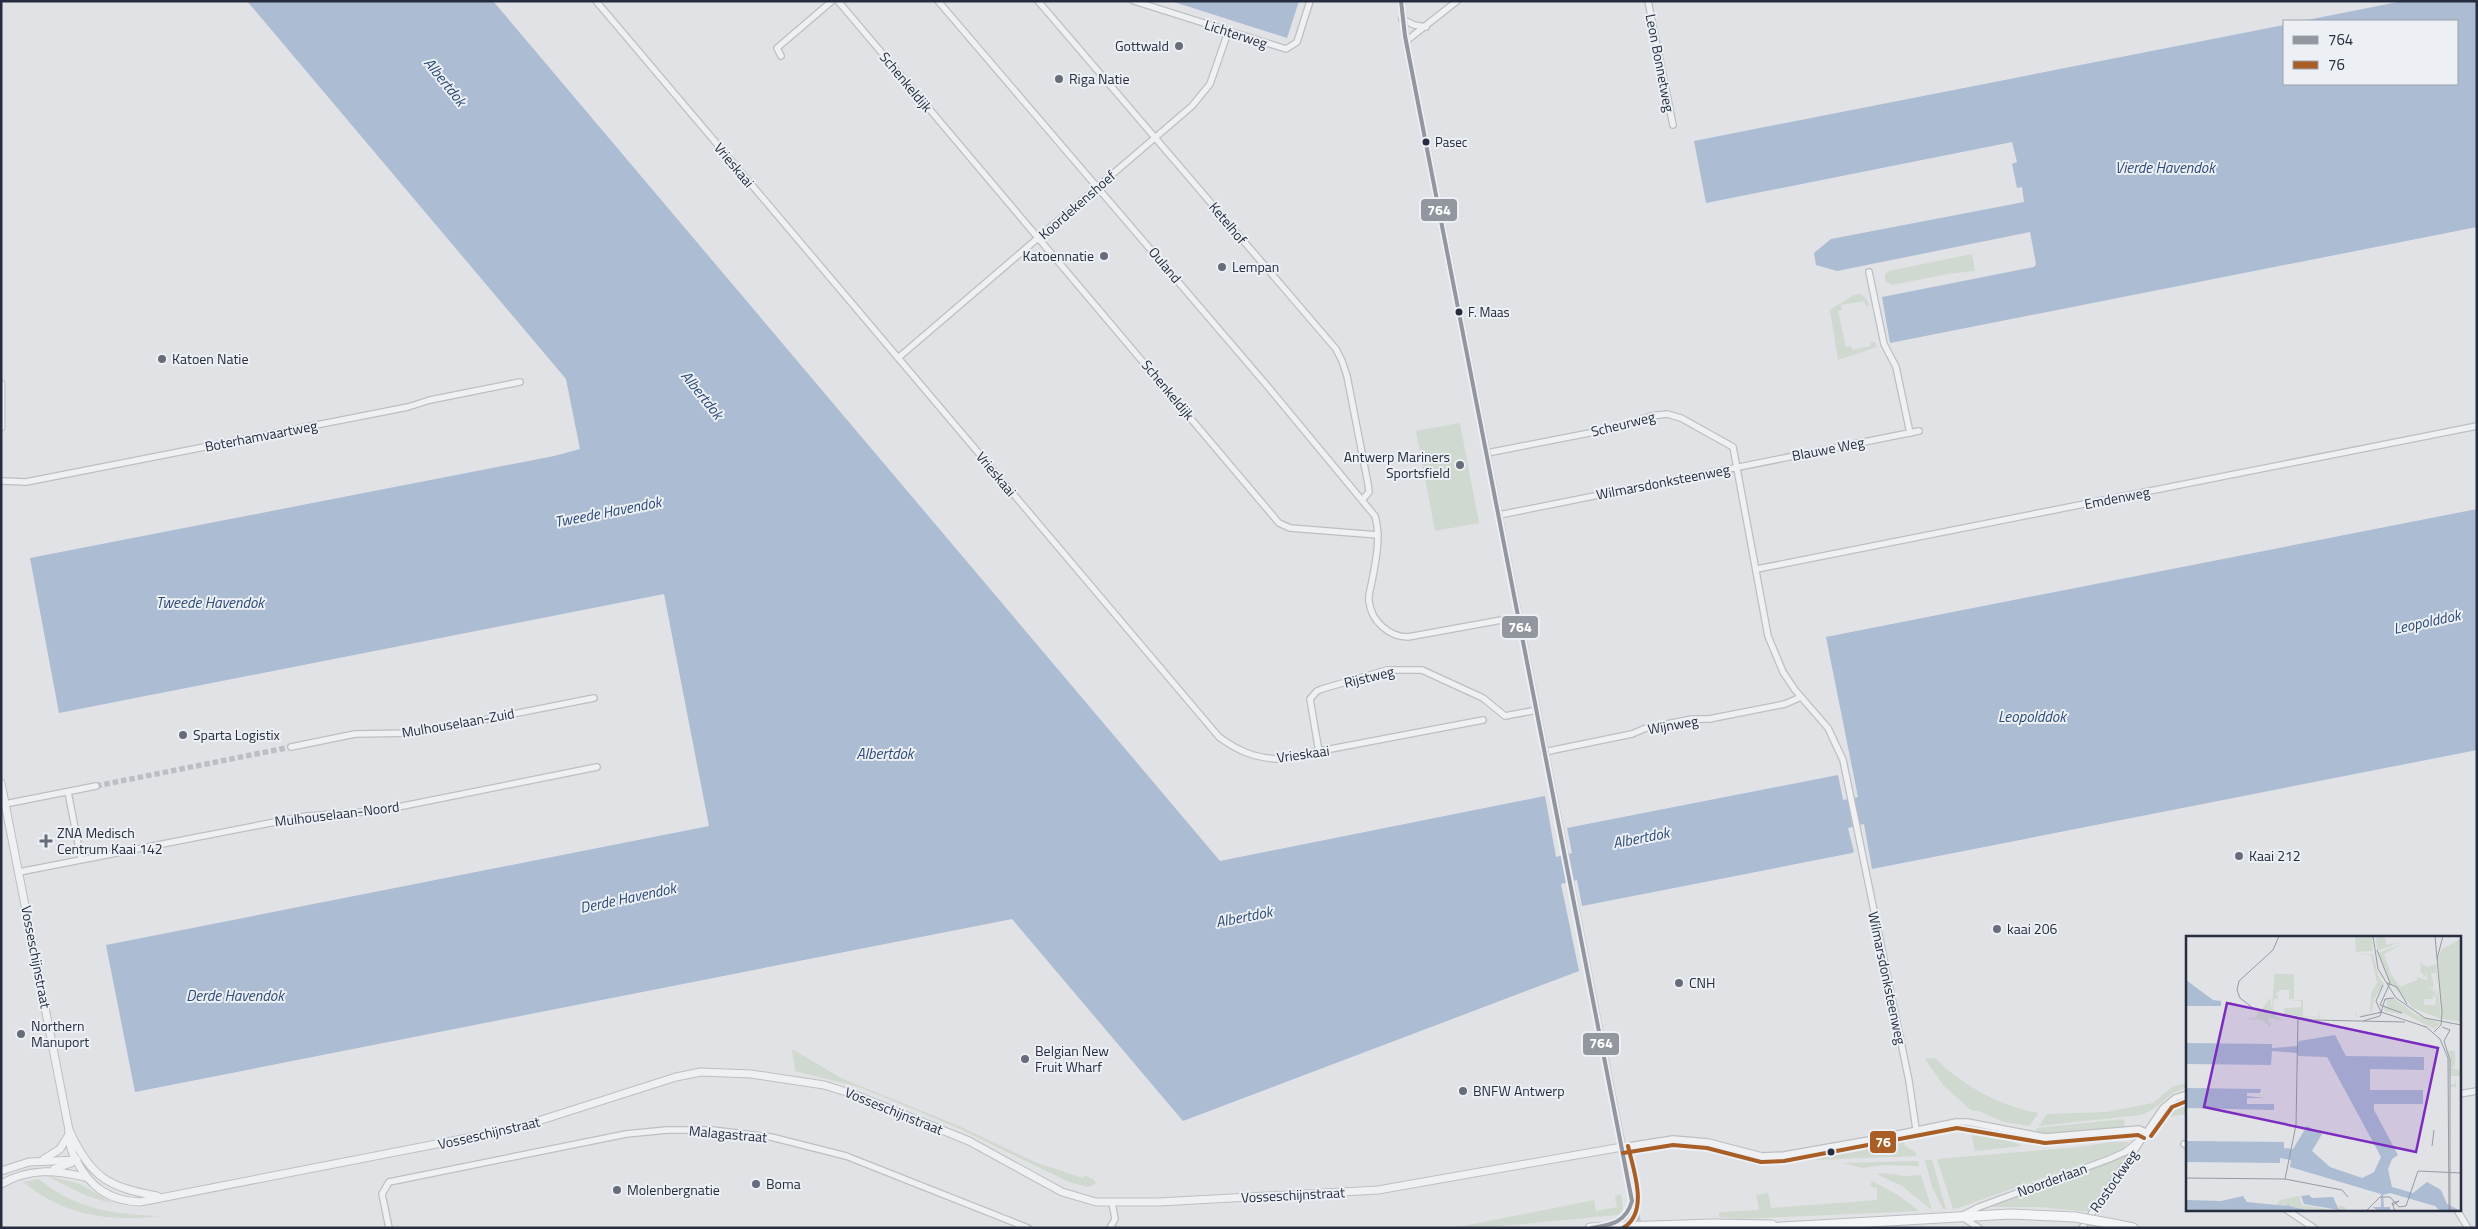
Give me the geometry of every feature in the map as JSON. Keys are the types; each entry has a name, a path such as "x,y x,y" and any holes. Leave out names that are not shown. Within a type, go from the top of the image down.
{"main road":[{"path":"1401,1 1406,41 1637,1227"},
{"path":"1591,1228 1614,1224 1624,1220 1629,1213 1632,1201"},
{"name":"Noorderlaan","path":"1766,1228 1790,1225 2010,1214 2075,1217 2133,1228"},
{"name":"Noorderlaan","path":"1591,1228 1713,1224 1790,1225"}],"street":[{"name":"Vrieskaai","path":"596,1 1219,737 1233,747 1261,759 1278,759 1483,720"},
{"path":"781,56 777,48 832,1"},
{"name":"Schenkeldijk","path":"838,1 1280,523 1290,528 1378,535"},
{"name":"Ouland","path":"938,1 1098,186 1363,499 1375,516 1378,535"},
{"name":"Ketelhof","path":"1038,1 1336,349 1342,360 1368,484 1368,492 1363,499"},
{"name":"Lichterweg","path":"1134,1 1278,48 1292,47 1296,42 1310,1"},
{"path":"1406,41 1457,1"},
{"name":"Leon Bonnetweg","path":"1648,1 1673,125"},
{"path":"1402,19 1414,25 1426,27"},
{"name":"Koordekenshoef","path":"898,358 1203,95 1210,84 1228,32"},
{"path":"1869,272 1884,344 1896,367 1910,433"},
{"name":"Boterhamvaartweg","path":"1,481 26,482 408,407 430,400 520,382"},
{"path":"1,384 1,427"},
{"name":"Scheurweg","path":"1486,453 1615,428 1651,416 1667,414 1682,418 1732,447 1737,468"},
{"name":"Emdenweg","path":"1757,569 2477,426"},
{"name":"Blauwe Weg","path":"1737,468 1919,431"},
{"name":"Wilmarsdonksteenweg","path":"1499,514 1737,468 1768,636 1783,672 1801,697 1820,716 1836,742 1843,760 1907,1071 1916,1129"},
{"path":"1378,535 1368,600 1374,616 1385,630 1408,638 1518,616"},
{"name":"Rijstweg","path":"1319,752 1310,699 1313,694 1322,689 1387,670 1410,668 1427,671 1484,698 1505,716 1537,710"},
{"name":"Wijnweg","path":"1544,752 1632,734 1646,728 1692,719 1709,719 1784,704 1801,697"},
{"name":"Mulhouselaan-Zuid","path":"291,747 355,734 416,733 594,698"},
{"name":"Mulhouselaan-Noord","path":"19,872 306,816 378,811 597,767"},
{"name":"Vosseschijnstraat","path":"1,783 69,1132 71,1151 85,1177 94,1185 119,1199 140,1202 163,1198 513,1129 676,1076 712,1072 780,1078 824,1085 853,1094 969,1141 1062,1192 1096,1202 1159,1202 1369,1191 1622,1147"},
{"path":"5,804 96,786"},
{"path":"68,792 81,859"},
{"path":"2460,1094 2477,1091"},
{"name":"Rostockweg","path":"2082,1228 2140,1144 2140,1140 2168,1102 2186,1094"},
{"path":"1622,1147 1676,1139 1708,1142 1762,1156 1784,1155 1878,1139 1916,1129 1962,1122 2045,1137 2139,1129 2146,1132"},
{"name":"Malagastraat","path":"389,1228 382,1194 384,1186 388,1182 634,1133 688,1130 736,1132 791,1141 846,1156 1028,1228"},
{"path":"42,1160 60,1149 69,1132"},
{"name":"Vosseschijnstraat","path":"69,1132 92,1169 117,1187 163,1198"},
{"name":"Noorderlaan","path":"1961,1216 1979,1207 2109,1159 2125,1152 2140,1140"},
{"path":"1,1184 18,1176 63,1167 76,1159 79,1148"},
{"path":"1,1171 24,1163 42,1160 76,1159 85,1162 92,1169"},
{"path":"49,1170 85,1177"},
{"path":"1110,1228 1115,1219 1112,1202"},
{"path":"2290,1212 2312,1227"},
{"path":"2458,1212 2468,1228"},
{"path":"1961,1216 1979,1228"}],"shaded area":[{"path":"1972,254 1975,271 1948,274 1892,285 1885,281 1885,274 1889,271"},
{"path":"1860,294 1866,298 1869,305 1866,306 1864,301 1841,305 1842,310 1838,311 1846,347 1851,346 1852,350 1871,346 1870,343 1875,342 1877,347 1838,360 1830,310 1854,295"},
{"path":"1460,423 1479,523 1435,531 1416,431"},
{"path":"792,1049 841,1078 959,1126 1035,1162 1083,1178 1084,1175 1094,1180 1096,1184 1088,1187 1069,1182 958,1128 859,1087 795,1071"},
{"path":"1935,1058 1957,1077 1982,1093 2010,1106 2038,1113 2030,1126 2004,1122 1978,1111 1972,1111 1944,1086 1925,1059"},
{"path":"2186,1083 2186,1088 2173,1093 2153,1109 2141,1115 2039,1126 2047,1114 2106,1112 2153,1103 2172,1087"},
{"path":"2186,1099 2186,1114 2161,1118 2174,1103"},
{"path":"2124,1119 2125,1127 2057,1134 2035,1133 2037,1128"},
{"path":"1970,1127 2017,1136 2015,1143 2022,1146 1975,1151"},
{"path":"1904,1142 1905,1146 1914,1151 1917,1156 1789,1161 1836,1151 1847,1153"},
{"path":"2112,1142 2129,1142 2123,1148 2102,1157 1953,1209 1937,1159 2079,1147"},
{"path":"2126,1154 2128,1155 2090,1212 2039,1207 1987,1207 2115,1160"},
{"path":"1925,1160 1932,1160 1946,1209 1943,1209 1932,1187"},
{"path":"1918,1161 1919,1166 1883,1165 1862,1168 1842,1163"},
{"path":"1876,1174 1906,1176 1921,1175 1932,1210 1902,1186"},
{"path":"45,1175 80,1184 114,1204 87,1196"},
{"path":"39,1179 52,1189 81,1204 112,1212 161,1216 142,1218 106,1217 71,1209 39,1193 23,1182"},
{"path":"1872,1181 1898,1195 1919,1211 1739,1219 1719,1217 1719,1212 1759,1210 1756,1195 1768,1193 1771,1208 1877,1200 1877,1188 1870,1186"},
{"path":"1621,1194 1623,1210 1618,1215 1480,1228 1453,1228 1594,1200 1596,1211 1617,1207 1615,1196"}],"water":[{"path":"247,1 493,1 1220,861 1545,796 1556,857 1572,853 1567,828 1838,775 1843,800 1858,797 1826,637 2477,509 2477,750 1872,869 1864,824 1848,828 1854,852 1852,853 1582,906 1577,880 1561,884 1579,971 1183,1121 1012,919 135,1092 106,945 709,826 664,594 59,713 30,558 554,456 580,449 566,379"},
{"path":"1171,1 1299,1 1287,38"},
{"name":"Vierde Havendok","path":"2403,1 2477,1 2477,227 1890,343 1882,297 2034,267 2036,264 2030,232 1837,271 1816,265 1814,253 1831,239 2024,202 2022,187 2017,188 2012,164 2017,162 2012,142 1706,203 1694,141 2283,25 2283,85 2458,85 2458,20 2307,20"}],"tunnel":[{"path":"96,786 291,747"}],"transit line":[{"name":"764","path":"1401,1 1405,36 1632,1201 1622,1218 1612,1224 1592,1228"},
{"name":"76","path":"2151,1136 2172,1107 2186,1101"},
{"name":"76","path":"1623,1153 1673,1145 1707,1148 1761,1162 1784,1161 1957,1128 2045,1143 2138,1135 2144,1138"},
{"name":"76","path":"1623,1228 1631,1221 1636,1212 1638,1201 1636,1178 1628,1146"}],"place":[{"name":"Gottwald","path":"1179,46"},
{"name":"Riga Natie","path":"1059,79"},
{"name":"Pasec","path":"1426,142"},
{"name":"Katoennatie","path":"1104,256"},
{"name":"Lempan","path":"1222,267"},
{"name":"F. Maas","path":"1459,312"},
{"name":"Katoen Natie","path":"162,359"},
{"name":"Antwerp Mariners Sportsfield","path":"1460,465"},
{"name":"Sparta Logistix","path":"183,735"},
{"name":"ZNA Medisch Centrum Kaai 142","path":"46,841"},
{"name":"Kaai 212","path":"2239,856"},
{"name":"kaai 206","path":"1997,929"},
{"name":"CNH","path":"1679,983"},
{"name":"Northern Manuport","path":"21,1034"},
{"name":"Belgian New Fruit Wharf","path":"1025,1059"},
{"name":"BNFW Antwerp","path":"1463,1091"},
{"name":"Boma","path":"756,1184"},
{"name":"Molenbergnatie","path":"617,1190"}],"water label":[{"name":"Albertdok","path":"445,82"},
{"name":"Albertdok","path":"702,395"},
{"name":"Tweede Havendok","path":"608,512"},
{"name":"Tweede Havendok","path":"210,603"},
{"name":"Leopolddok","path":"2427,622"},
{"name":"Leopolddok","path":"2032,717"},
{"name":"Albertdok","path":"885,754"},
{"name":"Albertdok","path":"1641,838"},
{"name":"Derde Havendok","path":"628,898"},
{"name":"Albertdok","path":"1244,917"},
{"name":"Derde Havendok","path":"235,996"}]}
